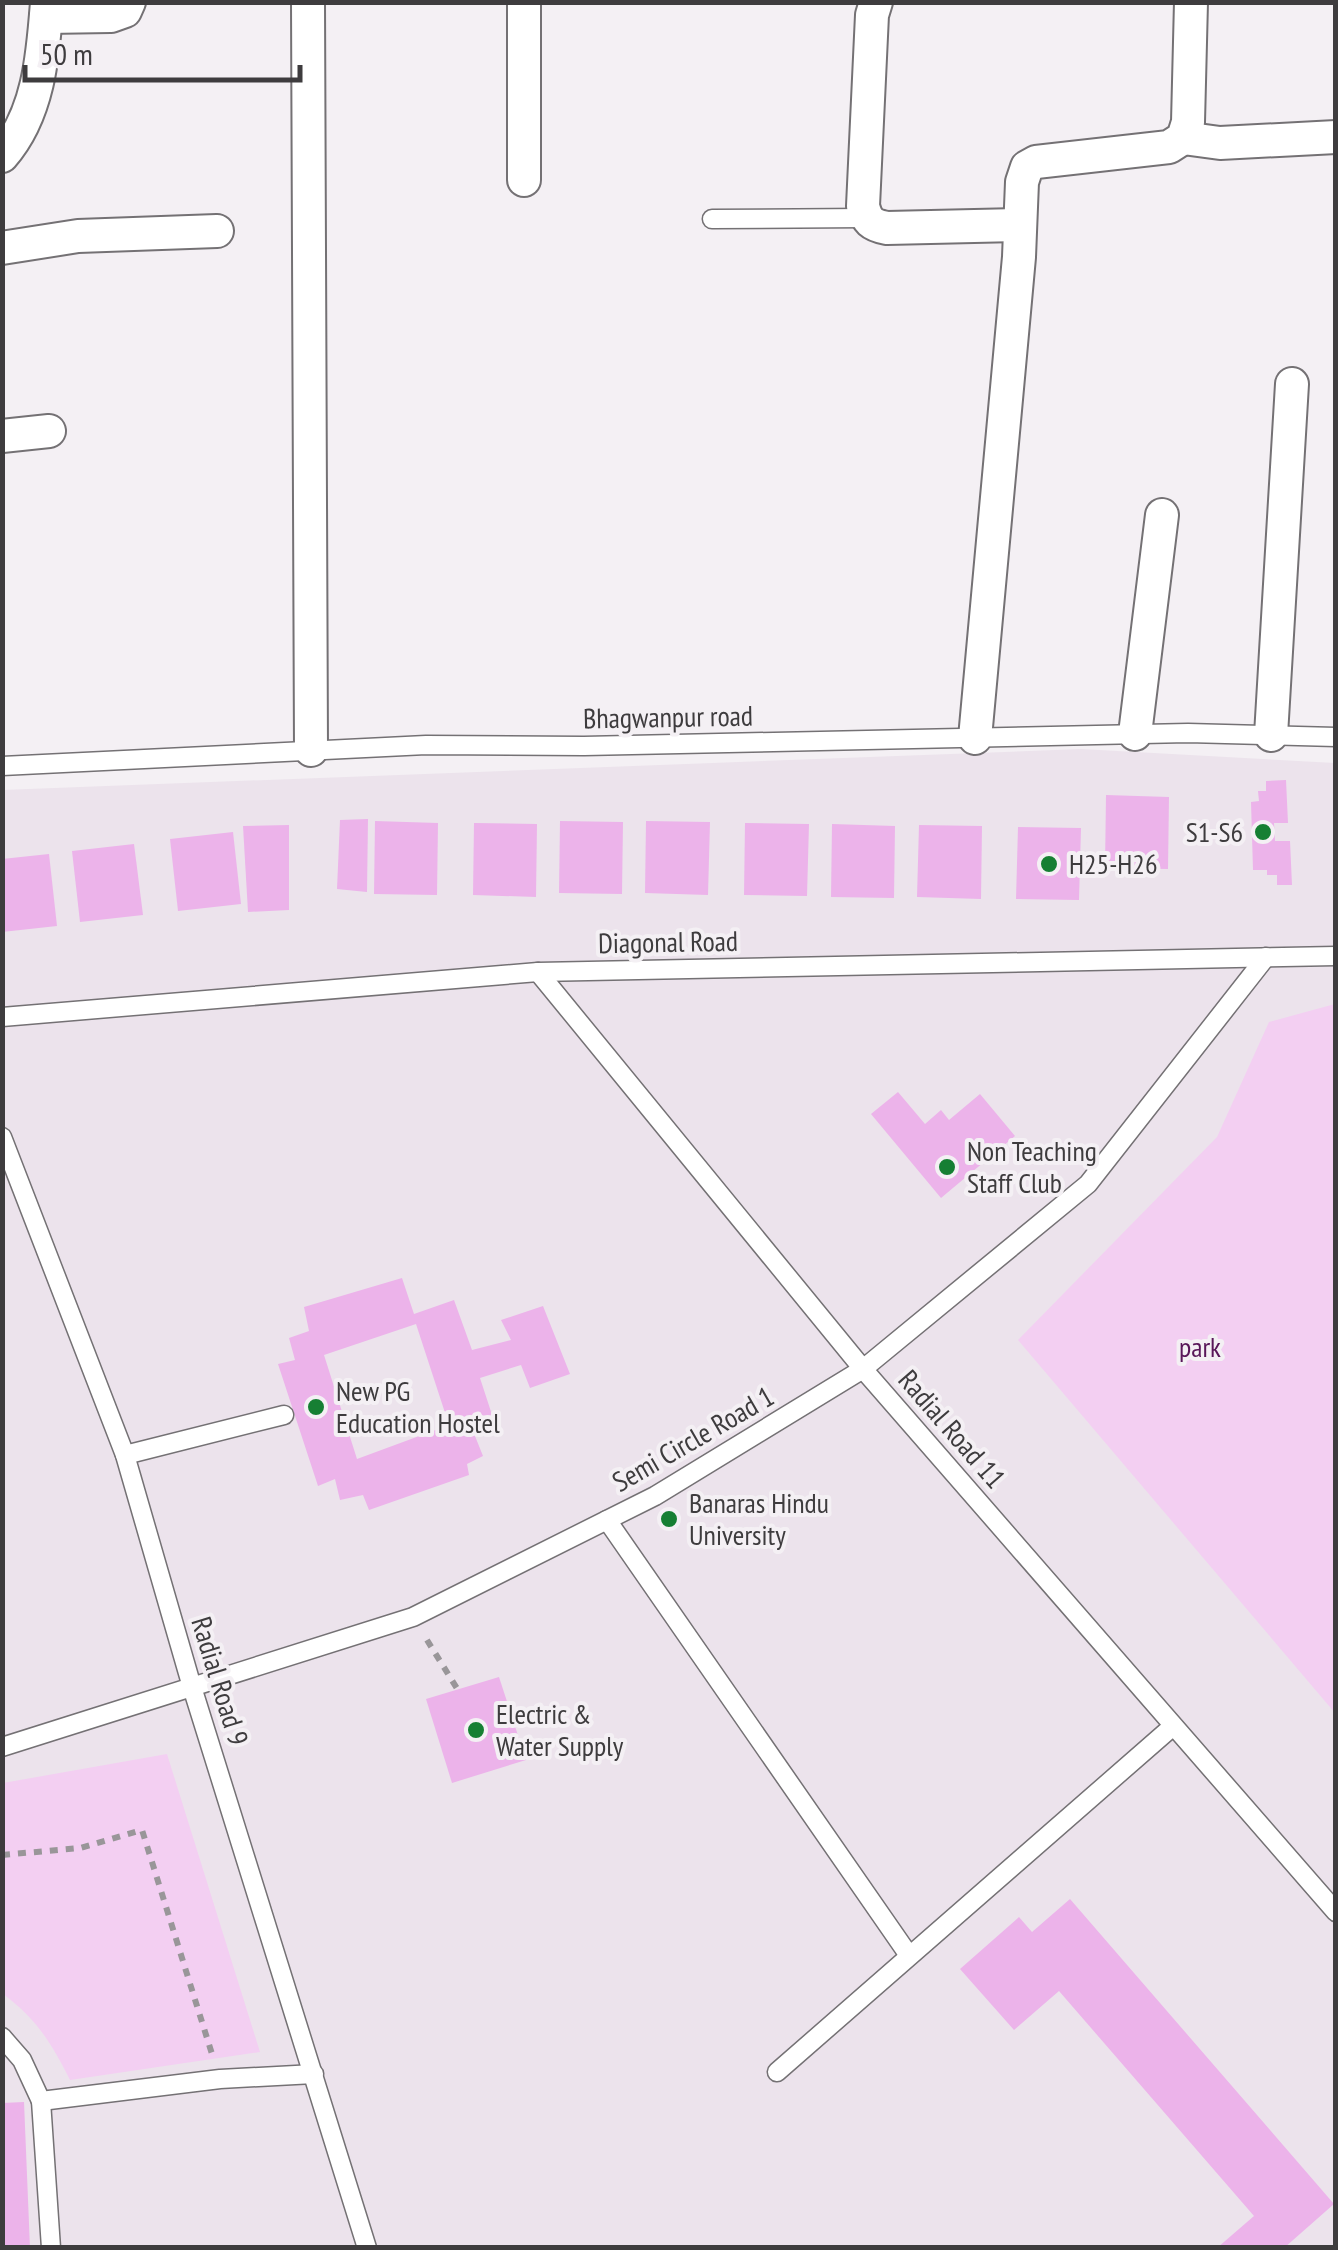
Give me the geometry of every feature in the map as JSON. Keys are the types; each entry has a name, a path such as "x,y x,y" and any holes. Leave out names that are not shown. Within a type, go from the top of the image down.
{"street":[{"path":"2,156 15,142 32,100 44,51 46,10 111,16 125,12 129,2"},
{"path":"308,2 311,750"},
{"path":"524,2 524,180"},
{"path":"876,2 870,53 863,206 866,218 886,228 1020,225"},
{"path":"1183,138 1188,122 1191,2"},
{"path":"975,738 1022,182 1027,167 1036,162 1168,146 1183,138 1220,144 1336,137"},
{"path":"2,248 78,236 217,231"},
{"path":"1271,735 1292,384"},
{"path":"2,436 49,432"},
{"path":"1135,734 1162,515"}],"lane":[{"path":"712,218 866,218"},
{"name":"Bhagwanpur road","path":"2,766 426,745 584,746 1135,734 1336,737"},
{"name":"Semi Circle Road 1","path":"2,1746 413,1616 655,1496 864,1369 1088,1184 1266,956"},
{"name":"Diagonal Road","path":"2,1018 538,972 1336,956"},
{"name":"Radial Road 11","path":"538,972 864,1369 1336,1912"},
{"name":"Radial Road 9","path":"2,1137 126,1455 192,1687 368,2248"},
{"path":"126,1455 284,1415"},
{"path":"607,1520 908,1954"},
{"path":"777,2072 1172,1727"},
{"path":"2,2037 22,2060 41,2100 50,2248"},
{"path":"41,2100 314,2074"}],"path":[{"path":"413,1616 458,1690"},
{"path":"2,1855 80,1848 142,1830 220,2080"}],"shaded area":[{"name":"Banaras Hindu University","path":"1081,749 1335,763 1335,2247 3,2247 2,790"}],"green space":[{"name":"park","path":"1336,1004 1335,1713 1018,1340 1217,1137 1269,1022"},
{"path":"167,1754 260,2052 70,2080 42,2033 3,1994 3,1783"}],"building":[{"name":"S1-S6","path":"1286,780 1288,823 1274,823 1275,841 1290,841 1292,885 1277,885 1277,875 1253,870 1251,802 1259,801 1258,791 1266,791 1266,781"},
{"path":"1106,795 1169,797 1168,869 1105,868"},
{"path":"368,819 367,892 337,889 340,820"},
{"path":"375,821 438,823 437,895 374,894"},
{"path":"560,821 623,822 622,894 559,893"},
{"path":"646,821 710,822 708,895 645,893"},
{"path":"474,823 537,824 536,897 473,895"},
{"path":"745,823 809,824 807,896 744,895"},
{"path":"832,824 895,826 894,898 831,897"},
{"path":"289,825 289,910 248,912 243,826"},
{"path":"919,825 982,826 981,899 917,897"},
{"name":"H25-H26","path":"1018,827 1081,828 1079,900 1016,899"},
{"path":"233,832 241,904 178,911 170,839"},
{"path":"134,844 143,915 80,922 72,851"},
{"path":"49,854 57,926 2,932 2,859"},
{"name":"Non Teaching Staff Club","path":"898,1092 925,1124 941,1110 949,1120 980,1094 1015,1136 941,1198 871,1114"},
{"name":"New PG Education Hostel","path":"402,1278 414,1314 454,1300 472,1350 511,1340 501,1320 543,1306 570,1374 530,1388 521,1365 480,1378 496,1427 475,1436 483,1456 467,1464 469,1475 369,1510 363,1495 340,1500 335,1479 318,1486 278,1364 295,1360 289,1338 309,1331 304,1307","holes":["416,1324 449,1425 357,1459 324,1355"]},
{"name":"Electric & Water Supply","path":"499,1677 526,1760 452,1783 426,1699"},
{"path":"1070,1899 1334,2204 1284,2248 1217,2248 1254,2216 1059,1991 1014,2030 960,1969 1019,1917 1032,1932"},
{"path":"24,2102 30,2248 2,2248 2,2103"}],"place":[{"name":"S1-S6","path":"1263,832"},
{"name":"H25-H26","path":"1049,864"},
{"name":"Non Teaching Staff Club","path":"947,1167"},
{"name":"New PG Education Hostel","path":"316,1407"},
{"name":"Banaras Hindu University","path":"669,1519"},
{"name":"Electric & Water Supply","path":"476,1730"}]}
